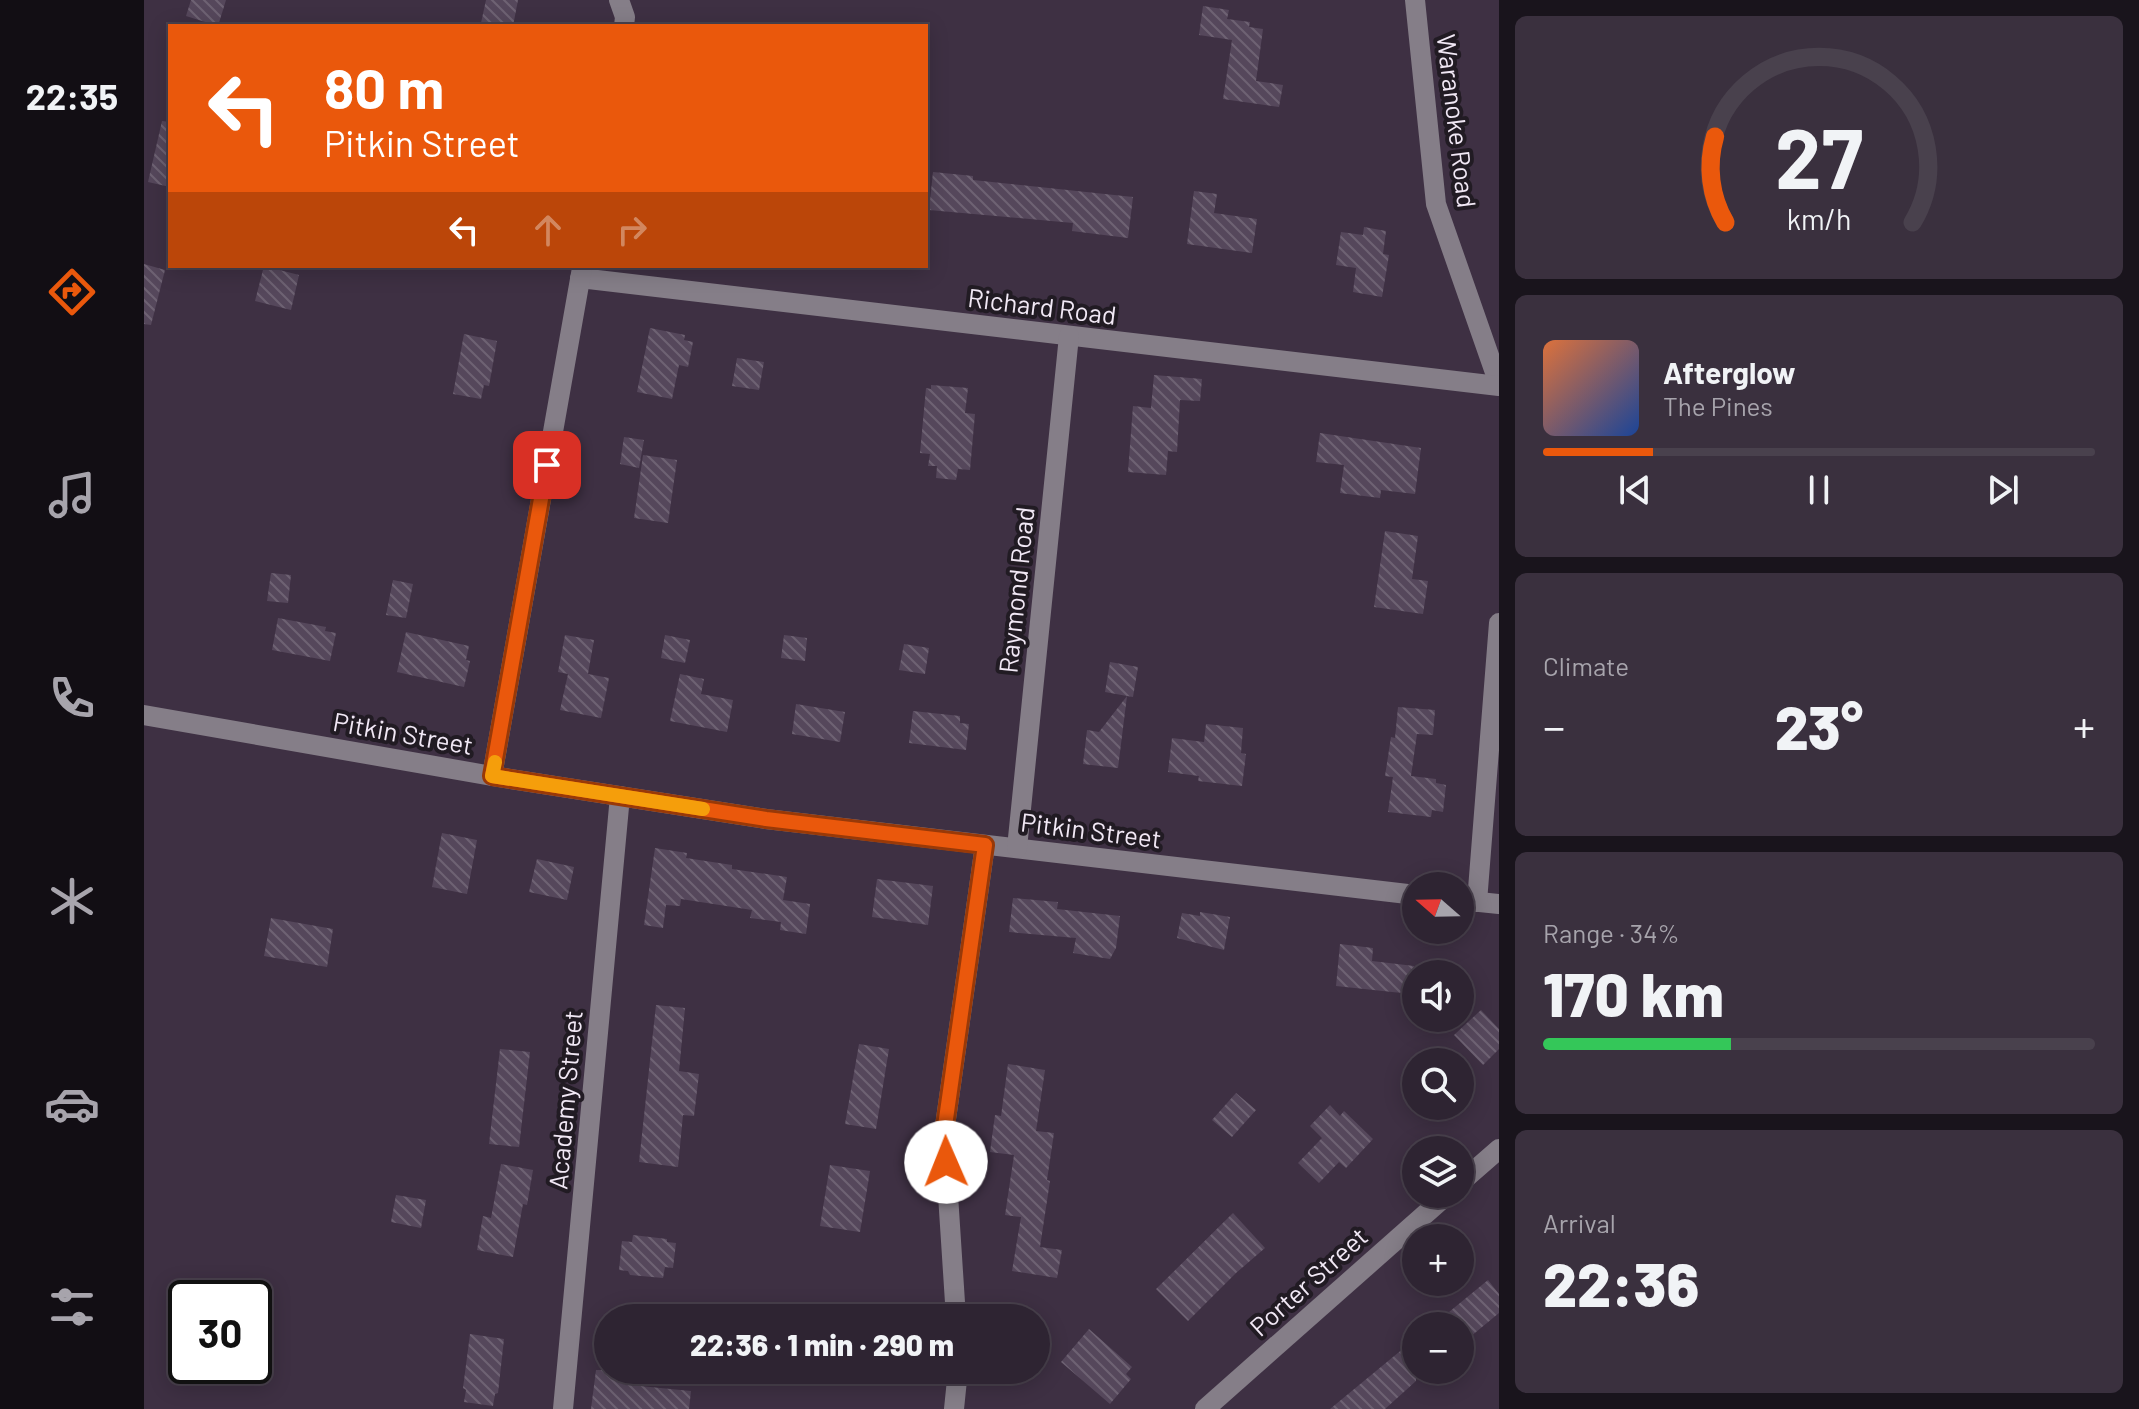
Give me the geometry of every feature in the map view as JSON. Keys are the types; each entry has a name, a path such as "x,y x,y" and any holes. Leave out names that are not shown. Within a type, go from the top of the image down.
{"street":[{"path":"619,0 624,24"},
{"name":"Waranoke Road","path":"1415,0 1436,204 1499,385"},
{"path":"492,776 581,272"},
{"name":"Richard Road","path":"581,272 1069,336 1499,385"},
{"name":"Raymond Road","path":"1017,848 1069,336"},
{"path":"1472,872 1499,623"},
{"name":"Pitkin Street","path":"144,715 492,776 766,819 1402,893"},
{"name":"Academy Street","path":"563,1409 620,796"},
{"path":"955,1304 944,1133 985,845"},
{"path":"1474,902 1499,904"},
{"path":"1474,1171 1499,1149"},
{"name":"Porter Street","path":"1205,1409 1432,1208"},
{"path":"954,1409 957,1384"}],"building":[{"path":"191,0 226,0 219,24 186,16"},
{"path":"486,0 518,0 513,24 481,23"},
{"path":"1203,6 1229,10 1227,19 1250,22 1249,27 1263,29 1256,81 1283,85 1279,107 1223,99 1232,40 1199,35"},
{"path":"162,121 168,122 168,187 148,182"},
{"path":"933,172 973,176 973,180 1133,197 1128,238 1072,231 1073,223 929,210"},
{"path":"1194,191 1217,194 1214,213 1257,219 1252,253 1187,244"},
{"path":"1364,227 1386,231 1383,254 1389,255 1382,297 1353,292 1356,268 1336,265 1341,232 1363,235"},
{"path":"144,264 165,270 151,325 144,324"},
{"path":"263,268 299,275 291,310 255,301"},
{"path":"650,328 685,335 684,340 693,342 688,367 679,365 672,399 637,392"},
{"path":"464,334 497,341 489,386 484,385 481,399 453,394"},
{"path":"737,358 764,362 759,390 732,386"},
{"path":"1154,375 1202,379 1200,401 1180,400 1177,452 1168,451 1166,475 1128,472 1133,406 1151,408"},
{"path":"931,385 968,388 965,413 975,414 970,470 958,469 956,480 936,478 937,466 928,466 930,454 920,453 926,388 931,389"},
{"path":"1320,433 1421,448 1415,494 1381,490 1380,498 1340,493 1344,465 1316,462"},
{"path":"624,437 644,440 639,468 620,464"},
{"path":"643,455 677,460 668,523 634,518"},
{"path":"1385,531 1418,536 1412,579 1428,581 1423,614 1374,607"},
{"path":"271,573 291,575 288,603 267,601"},
{"path":"393,580 413,584 406,618 386,615"},
{"path":"278,618 326,627 325,631 336,633 330,661 272,650"},
{"path":"406,632 469,646 466,660 470,661 464,687 397,672"},
{"path":"565,635 594,640 588,674 609,678 601,718 560,710 568,674 558,672"},
{"path":"665,635 690,640 685,663 661,658"},
{"path":"784,635 807,638 805,661 781,658"},
{"path":"904,644 929,648 925,674 899,670"},
{"path":"1110,662 1138,667 1133,697 1105,692"},
{"path":"680,674 704,679 701,694 733,700 727,732 670,721"},
{"path":"1127,696 1118,768 1083,764 1087,730 1099,732"},
{"path":"796,704 845,712 840,742 792,734"},
{"path":"1398,707 1435,710 1433,735 1417,734 1411,776 1436,779 1436,783 1446,785 1443,812 1432,810 1431,817 1388,812 1393,777 1385,776 1391,737 1395,738"},
{"path":"913,711 960,716 960,723 969,724 966,750 909,743"},
{"path":"1206,724 1243,728 1241,753 1246,754 1242,786 1198,781 1199,776 1168,772 1172,738 1204,742"},
{"path":"442,833 477,840 467,894 432,887"},
{"path":"655,848 687,853 686,858 732,865 732,869 787,877 783,900 810,904 806,934 780,930 781,922 750,918 752,910 681,899 680,906 666,905 663,928 644,925"},
{"path":"537,859 574,867 567,900 529,892"},
{"path":"877,879 933,886 928,925 872,917"},
{"path":"1013,898 1058,902 1057,909 1120,916 1116,948 1110,959 1073,953 1076,938 1009,932"},
{"path":"1200,912 1230,917 1224,950 1177,938 1182,913 1200,916"},
{"path":"271,918 333,929 327,967 264,956"},
{"path":"1340,944 1373,948 1372,961 1402,965 1402,993 1336,986"},
{"path":"656,1005 685,1008 679,1071 699,1074 694,1116 683,1115 678,1167 639,1162"},
{"path":"1481,1010 1499,1029 1499,1049 1483,1065 1474,1056 1474,1048 1467,1048 1454,1035 1457,1032 1474,1032 1474,1016"},
{"path":"859,1044 889,1049 876,1129 845,1124"},
{"path":"500,1049 530,1052 519,1147 489,1144"},
{"path":"1008,1064 1045,1070 1036,1131 1054,1133 1040,1247 1062,1250 1057,1278 1012,1271 1021,1217 1005,1215 1014,1155 990,1152 995,1115 1001,1116"},
{"path":"1236,1093 1256,1110 1232,1137 1212,1120"},
{"path":"1330,1105 1340,1116 1344,1111 1373,1139 1346,1168 1339,1162 1319,1183 1298,1163 1322,1138 1310,1126"},
{"path":"501,1164 533,1170 513,1257 477,1250 483,1216 491,1218"},
{"path":"830,1165 870,1171 860,1232 820,1226"},
{"path":"396,1195 426,1200 421,1228 391,1222"},
{"path":"1233,1213 1265,1248 1188,1321 1156,1289"},
{"path":"633,1235 676,1243 673,1268 665,1267 663,1278 630,1275 628,1271 619,1270 622,1241 632,1242"},
{"path":"1488,1280 1499,1294 1499,1313 1474,1334 1474,1312 1449,1312 1468,1296 1474,1296 1474,1291"},
{"path":"1089,1329 1132,1367 1126,1374 1131,1379 1110,1404 1061,1362"},
{"path":"470,1334 504,1339 498,1393 495,1394 493,1406 464,1402"},
{"path":"1402,1350 1402,1384 1413,1384 1385,1409 1330,1409"},
{"path":"594,1384 630,1384 691,1391 689,1409 591,1409"}],"slow traffic":[{"path":"495,762 492,776 703,809"}],"route":[{"path":"547,465 492,776 766,819 985,845 944,1133 946,1162"}]}
